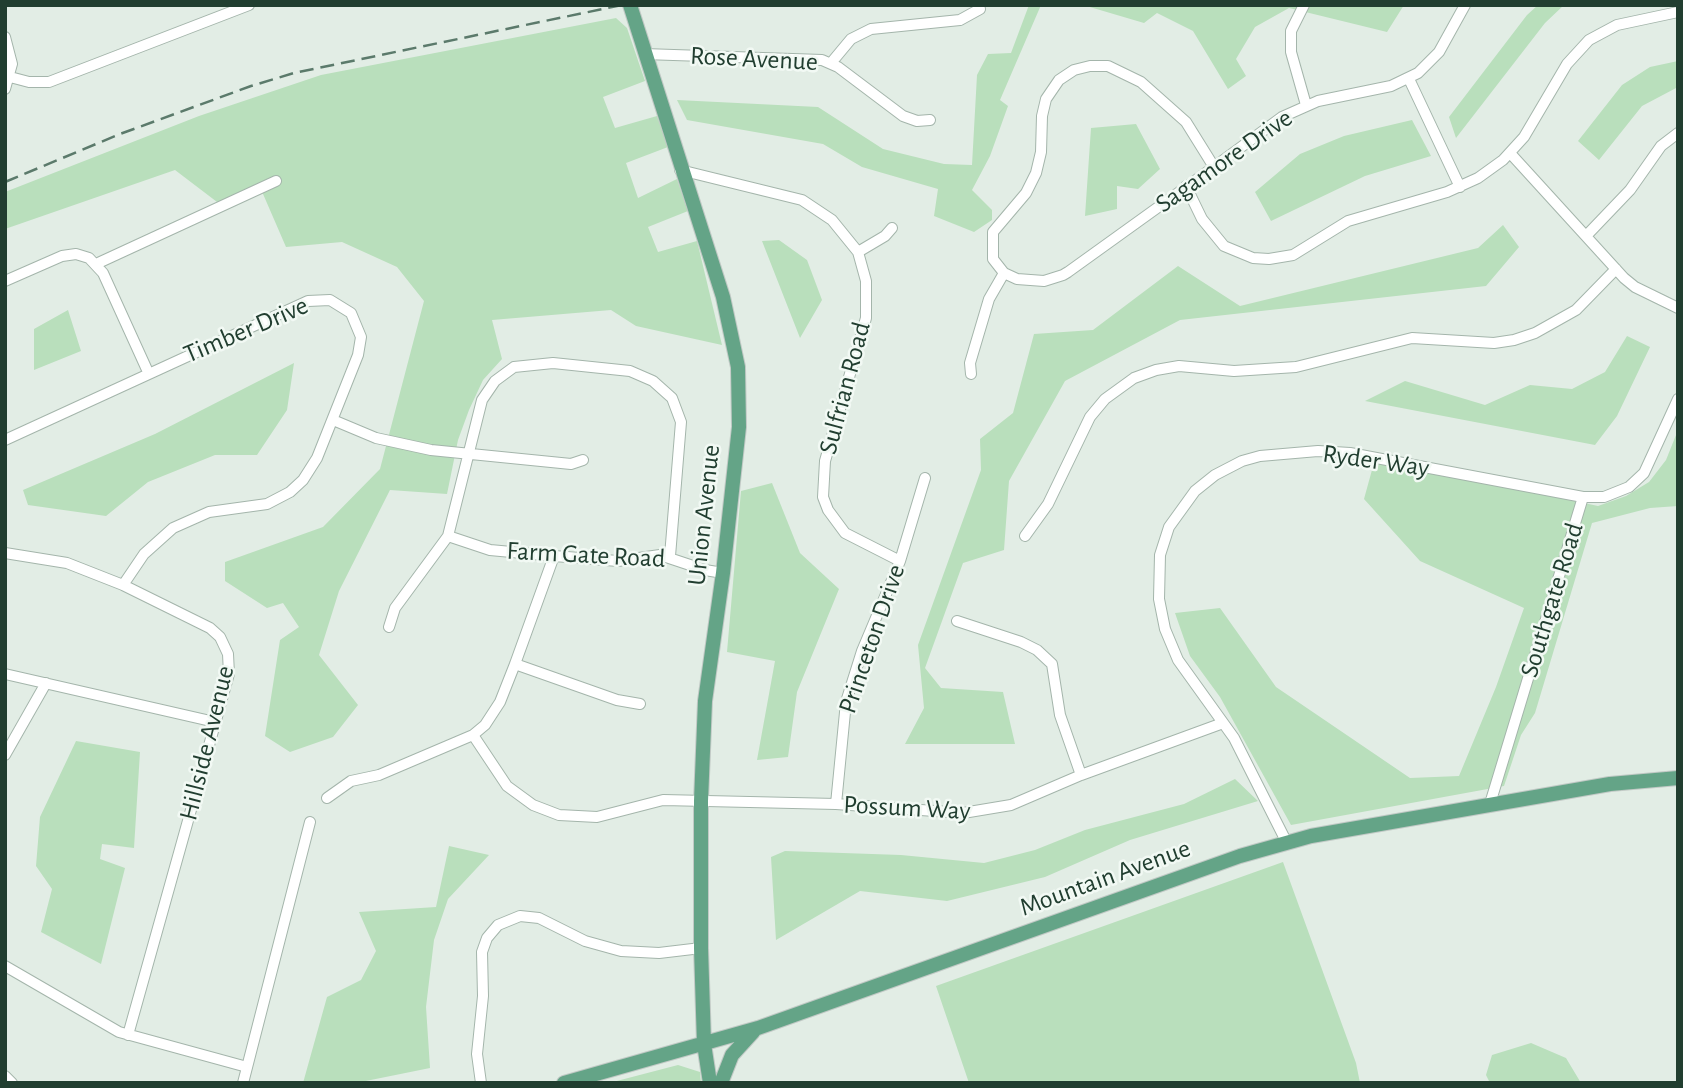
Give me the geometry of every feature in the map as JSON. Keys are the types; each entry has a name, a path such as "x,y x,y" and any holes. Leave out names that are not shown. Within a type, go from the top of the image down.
{"main road":[{"name":"Union Avenue","path":"631,5 680,170 723,297 738,367 738,426 723,573 705,701 701,801 704,1044 710,1083"},
{"name":"Mountain Avenue","path":"564,1083 758,1028 1240,856 1311,836 1610,784 1678,778"},
{"path":"721,1083 732,1055 758,1028"}],"street":[{"path":"10,77 37,84 49,82 249,5"},
{"path":"1304,5 1291,31 1291,52 1306,105"},
{"name":"Sagamore Drive","path":"1004,273 1030,281 1063,275 1282,117 1306,105 1409,79 1439,52 1465,5"},
{"path":"831,63 851,39 871,29 960,20 980,9"},
{"path":"1186,186 1202,219 1224,246 1245,256 1269,259 1300,252 1357,218 1460,187 1485,174 1510,153 1533,124 1567,64 1589,40 1617,25 1678,12"},
{"path":"5,37 12,58 10,77 5,89"},
{"name":"Rose Avenue","path":"644,54 831,63 903,116 916,121 930,120"},
{"path":"971,374 970,363 989,299 1004,273 992,255 993,232 1031,183 1041,152 1044,104 1052,89 1074,70 1090,66 1108,66 1142,82 1186,122 1214,167"},
{"path":"1409,79 1460,187"},
{"path":"1586,236 1630,190 1661,146 1678,133"},
{"path":"1510,153 1635,287 1678,308"},
{"name":"Sulfrian Road","path":"680,170 779,192 802,200 832,220 858,253 866,281 866,318 825,461 823,497 828,510 845,533 901,561"},
{"path":"96,264 276,181"},
{"path":"858,253 885,236 892,228"},
{"path":"5,281 69,255 82,256 96,264 148,372"},
{"path":"1025,536 1048,504 1090,417 1105,399 1134,378 1179,366 1234,371 1296,367 1412,338 1494,343 1514,340 1576,310 1616,269"},
{"name":"Timber Drive","path":"5,440 148,372 308,301 330,300 351,313 361,337 358,355 313,466 290,492 258,507 222,509 185,521 153,544 122,585"},
{"path":"389,627 395,608 448,536 482,400 495,381 514,368 553,363 630,372 653,381 671,398 681,422 670,556"},
{"name":"Southgate Road","path":"1489,807 1583,498 1610,496 1640,478 1653,460 1678,398"},
{"path":"332,420 376,438 431,450 468,451 534,462 571,464 583,460"},
{"name":"Ryder Way","path":"1287,843 1223,723 1178,660 1165,629 1159,599 1160,555 1169,527 1190,496 1215,475 1261,456 1335,452 1583,498"},
{"name":"Princeton Drive","path":"836,804 846,702 862,652 901,561 925,478"},
{"name":"Farm Gate Road","path":"448,536 490,550 554,556 618,561 670,556 692,566 723,573"},
{"name":"Hillside Avenue","path":"5,553 67,563 122,585 202,624 220,637 228,654 230,668 128,1035"},
{"path":"327,798 351,781 379,775 473,735 494,713 515,664 554,556"},
{"path":"957,621 1021,642 1037,650 1052,664 1060,715 1081,775"},
{"path":"515,664 617,700 640,704"},
{"path":"5,674 215,722"},
{"path":"5,755 46,682"},
{"name":"Possum Way","path":"473,735 507,786 533,805 559,815 597,817 663,800 836,804 963,813 988,811 1011,805 1081,775 1223,723"},
{"path":"243,1083 310,822"},
{"path":"481,1083 477,1054 483,996 482,952 487,938 498,925 511,918 530,916 585,942 621,951 659,953 701,948"},
{"path":"5,966 128,1035 247,1067"},
{"path":"5,1076 12,1083"}],"green space":[{"path":"1029,5 1041,5 1000,100 1008,106 990,156 972,190 992,210 992,220 974,232 934,216 938,189 862,167 823,144 687,120 677,100 818,107 883,149 944,164 972,165 977,75 988,54 1011,53"},
{"path":"1083,5 1404,5 1387,32 1289,8 1255,27 1236,59 1246,76 1228,89 1193,31 1157,13 1144,23"},
{"path":"1538,5 1564,5 1545,23 1456,138 1449,117 1527,15"},
{"path":"616,18 627,28 645,81 603,97 615,128 657,116 668,147 626,163 638,198 677,179 688,211 648,227 658,252 697,241 722,345 636,326 611,310 492,320 502,359 483,380 469,410 458,440 447,494 390,490 339,591 319,655 358,705 333,737 290,752 265,736 280,640 299,627 283,603 267,608 225,581 225,562 323,527 380,469 424,301 397,267 342,242 286,247 260,187 221,205 175,170 5,229 5,192 199,116 321,75"},
{"path":"1678,61 1678,87 1642,106 1599,160 1578,141 1622,85 1650,67"},
{"path":"1412,120 1431,156 1365,176 1271,221 1255,192 1300,154 1344,136"},
{"path":"1136,124 1160,169 1138,189 1117,186 1117,209 1085,216 1091,128"},
{"path":"1503,225 1519,247 1486,286 1180,320 1065,381 1009,481 1004,550 963,563 925,668 941,688 1003,692 1015,744 905,744 924,708 918,645 981,470 980,439 1013,413 1034,334 1093,330 1178,266 1240,306 1478,248"},
{"path":"779,240 807,260 822,300 800,338 762,241"},
{"path":"68,310 81,351 34,370 34,329"},
{"path":"1627,336 1650,347 1617,416 1595,445 1365,401 1405,381 1485,405 1530,385 1572,389 1605,372"},
{"path":"294,363 287,410 257,455 215,455 148,482 106,516 28,505 23,490 155,434"},
{"path":"1678,430 1678,506 1650,508 1592,523 1535,713 1521,735 1504,786 1291,825 1220,697 1190,656 1175,613 1220,608 1276,687 1410,778 1459,776 1496,687 1524,608 1420,561 1364,499 1375,459 1598,506 1626,496 1649,482 1666,460"},
{"path":"772,483 800,553 839,589 797,692 788,757 757,760 775,661 727,652 741,491"},
{"path":"76,741 140,752 134,848 102,844 100,859 125,868 101,964 41,932 52,889 36,866 40,817"},
{"path":"1235,779 1258,801 1130,840 1045,877 947,901 860,891 776,940 771,857 785,851 901,855 984,863 1035,850 1085,830 1184,804"},
{"path":"449,846 489,855 448,899 434,940 426,1007 430,1068 356,1083 303,1083 327,997 361,980 376,951 359,912 436,907"},
{"path":"1283,862 1356,1063 1360,1083 969,1083 936,986"},
{"path":"1531,1043 1566,1058 1581,1083 1490,1083 1486,1075 1492,1055"},
{"path":"678,1065 700,1072 701,1083 609,1083"}],"railway":[{"path":"5,182 120,134 294,73 622,5"}]}
